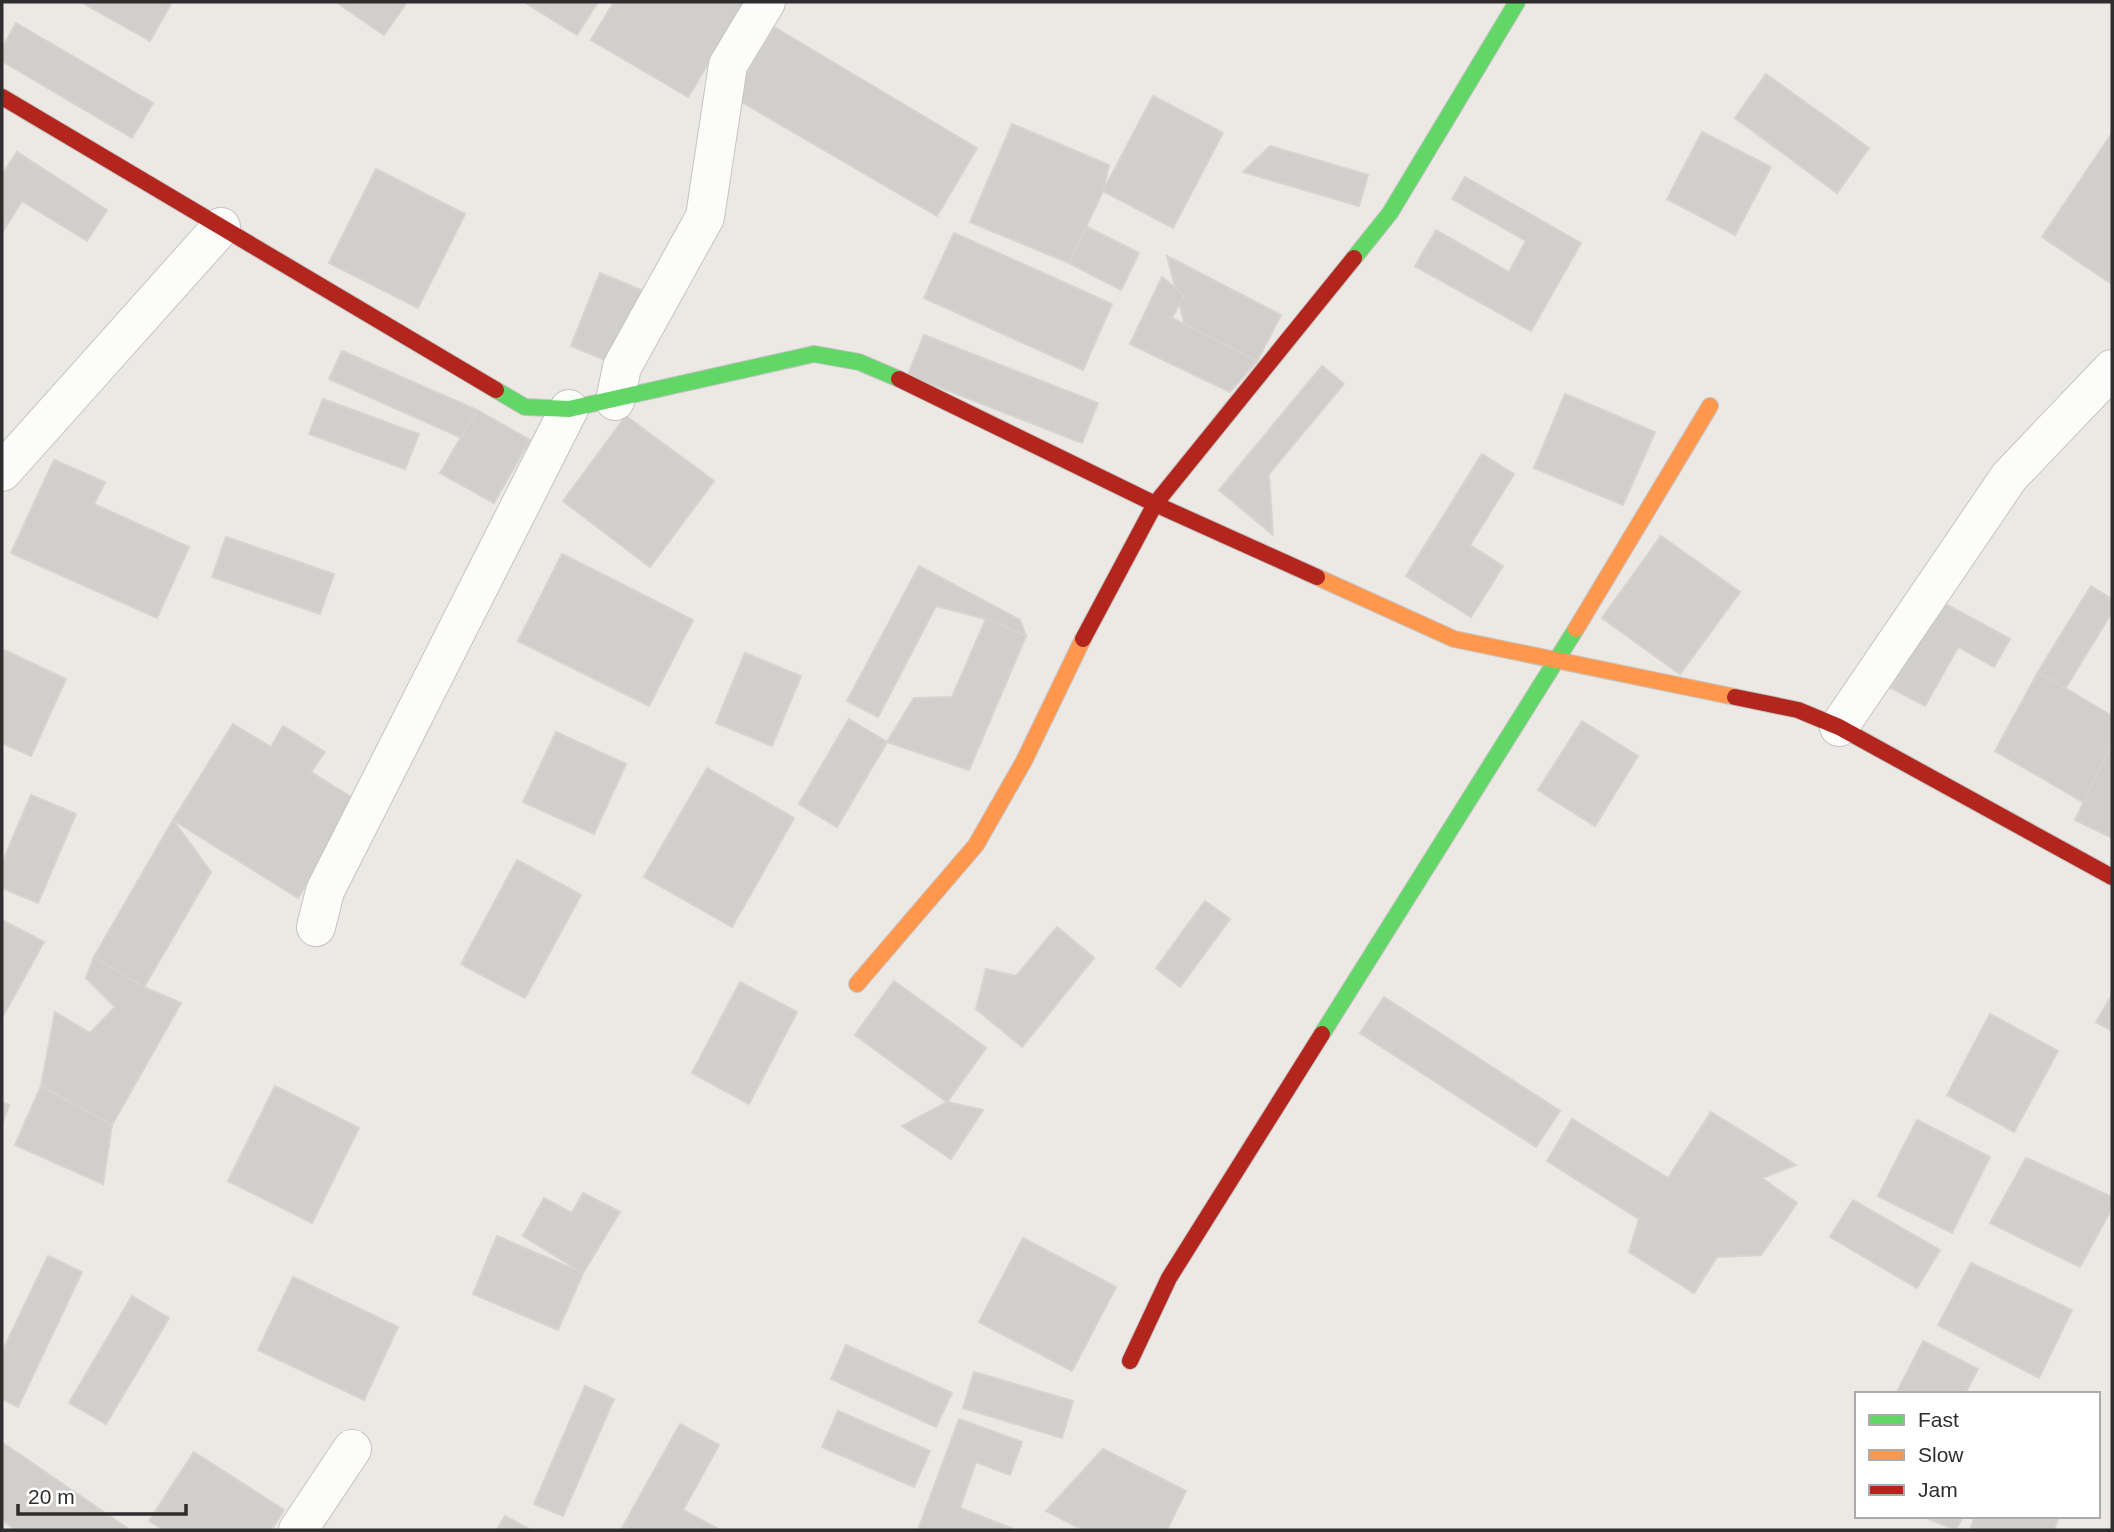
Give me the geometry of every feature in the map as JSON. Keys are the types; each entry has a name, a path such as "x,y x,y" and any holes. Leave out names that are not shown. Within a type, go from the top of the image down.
{"street":[{"path":"615,401 622,367 705,217 728,65 766,2"},
{"path":"858,984 976,845 1024,761 1092,620 1155,504 1269,367 1390,213 1517,2"},
{"path":"2,97 526,407 569,409 615,401 814,354 859,362 907,382 1155,504 1454,639 1798,709 1839,727 2112,877"},
{"path":"2,471 220,227"},
{"path":"1839,727 2009,477 2112,369"},
{"path":"1130,1361 1169,1278 1557,661 1710,406"},
{"path":"316,927 325,891 569,409"},
{"path":"298,1530 352,1450"}],"building":[{"path":"81,2 172,2 150,41"},
{"path":"336,2 407,2 384,35"},
{"path":"524,2 598,2 577,35"},
{"path":"614,2 746,2 688,97 591,40"},
{"path":"16,23 153,103 132,138 2,61 2,48"},
{"path":"774,27 977,148 937,216 733,97"},
{"path":"1766,74 1869,148 1837,193 1735,118"},
{"path":"1153,96 1223,133 1173,228 1103,191"},
{"path":"1012,124 1109,165 1103,191 1069,263 970,222"},
{"path":"1702,132 1771,167 1735,235 1667,199"},
{"path":"2112,133 2112,284 2042,237"},
{"path":"1270,146 1368,175 1359,206 1243,172"},
{"path":"17,152 107,210 87,241 22,201 2,233 2,175"},
{"path":"376,169 465,214 418,308 329,263"},
{"path":"1465,177 1581,243 1531,331 1415,266 1436,230 1509,272 1526,241 1452,199"},
{"path":"1087,227 1139,253 1121,290 1069,263"},
{"path":"954,233 1112,304 1083,370 924,298"},
{"path":"1167,256 1281,315 1257,361 1185,325"},
{"path":"600,273 651,294 622,367 571,346"},
{"path":"1162,277 1184,295 1172,318 1257,361 1230,392 1130,344"},
{"path":"924,335 1098,403 1082,443 908,375"},
{"path":"342,351 477,410 464,439 329,379"},
{"path":"1322,366 1344,384 1269,474 1273,535 1219,490"},
{"path":"1565,394 1655,432 1623,505 1534,468"},
{"path":"323,399 419,434 405,469 309,434"},
{"path":"477,410 530,440 494,503 440,473"},
{"path":"626,416 714,481 650,567 563,501"},
{"path":"1482,454 1514,474 1470,545 1503,566 1471,617 1406,576"},
{"path":"54,460 105,482 94,504 189,547 157,618 11,553"},
{"path":"1661,536 1740,592 1680,674 1602,618"},
{"path":"226,537 334,574 320,614 212,577"},
{"path":"562,554 693,620 649,706 518,641"},
{"path":"919,566 1020,620 1026,636 986,619 936,606 878,717 847,701"},
{"path":"2091,586 2112,599 2112,612 2065,689 2038,672"},
{"path":"1940,601 2010,639 1994,667 1958,647 1925,706 1891,688"},
{"path":"986,619 1026,636 969,770 887,742 914,698 952,697"},
{"path":"2,649 66,679 31,756 2,743"},
{"path":"745,653 801,676 772,746 716,723"},
{"path":"2038,672 2112,716 2112,750 2085,803 1995,751"},
{"path":"849,719 887,742 837,827 799,804"},
{"path":"1582,721 1638,756 1595,826 1538,790"},
{"path":"233,724 271,747 283,726 325,752 311,772 359,802 298,898 173,820"},
{"path":"556,732 626,764 594,834 523,802"},
{"path":"2112,744 2112,838 2075,820"},
{"path":"707,768 794,818 732,927 644,877"},
{"path":"31,795 76,814 38,903 2,888 2,863"},
{"path":"173,820 211,872 144,987 94,957"},
{"path":"517,860 581,895 525,998 461,964"},
{"path":"1205,901 1230,919 1180,987 1156,968"},
{"path":"2,920 44,942 2,1018"},
{"path":"1057,927 1094,958 1022,1047 976,1009 986,969 1016,976"},
{"path":"94,957 144,987 181,1003 112,1125 41,1086 55,1012 90,1033 115,1007 86,978"},
{"path":"894,981 986,1048 947,1102 855,1035"},
{"path":"740,982 797,1012 749,1104 692,1073"},
{"path":"2112,995 2112,1031 2096,1022"},
{"path":"1384,997 1560,1111 1536,1147 1360,1033"},
{"path":"1990,1014 2058,1051 2014,1132 1947,1095"},
{"path":"41,1086 112,1125 103,1184 15,1145"},
{"path":"275,1086 359,1128 312,1223 228,1181"},
{"path":"2,1102 9,1105 2,1124"},
{"path":"947,1102 983,1110 951,1159 902,1126"},
{"path":"1711,1112 1796,1165 1762,1178 1797,1203 1761,1255 1717,1257 1694,1293 1629,1252 1639,1219 1547,1161 1572,1119 1668,1178"},
{"path":"1917,1120 1990,1157 1952,1233 1878,1196"},
{"path":"2026,1158 2112,1197 2112,1208 2080,1267 1990,1223"},
{"path":"583,1193 620,1212 583,1273 523,1236 544,1198 572,1213"},
{"path":"1853,1200 1940,1250 1917,1288 1830,1237"},
{"path":"497,1236 583,1273 558,1330 473,1294"},
{"path":"1023,1238 1116,1287 1072,1371 979,1322"},
{"path":"48,1256 82,1272 18,1407 2,1399 2,1352"},
{"path":"1971,1263 2072,1310 2039,1378 1938,1325"},
{"path":"293,1277 398,1327 364,1400 258,1350"},
{"path":"132,1296 169,1318 106,1424 69,1403"},
{"path":"1923,1341 1978,1369 1966,1392 1897,1392"},
{"path":"846,1345 952,1393 936,1427 831,1379"},
{"path":"974,1372 1073,1401 1062,1438 963,1408"},
{"path":"585,1386 614,1399 563,1516 534,1504"},
{"path":"838,1411 930,1451 914,1487 822,1447"},
{"path":"959,1419 1022,1442 1010,1475 976,1462 960,1508 1011,1528 1010,1530 918,1530"},
{"path":"680,1424 719,1445 683,1510 720,1530 621,1530"},
{"path":"3,1443 130,1530 16,1530 2,1520"},
{"path":"1103,1449 1186,1491 1167,1530 1083,1530 1046,1511"},
{"path":"194,1452 284,1510 271,1530 164,1530 149,1521"},
{"path":"505,1516 531,1530 497,1530"},
{"path":"1926,1518 1962,1518 1956,1530"},
{"path":"1974,1518 2058,1518 2054,1530 1970,1530"}],"traffic: fast":[{"path":"1354,258 1390,213 1517,2"},
{"path":"496,390 525,407 569,409 814,354 859,362 899,379"},
{"path":"1322,1034 1576,629"}],"traffic: slow":[{"path":"1576,629 1710,406"},
{"path":"1317,577 1454,639 1735,697"},
{"path":"857,984 976,845 1024,761 1083,639"}],"traffic: jam":[{"path":"2,97 496,390"},
{"path":"1083,639 1155,504 1354,258"},
{"path":"899,379 1155,504 1317,577"},
{"path":"1735,697 1798,710 1839,727 2112,877"},
{"path":"1130,1361 1169,1278 1322,1034"}]}
